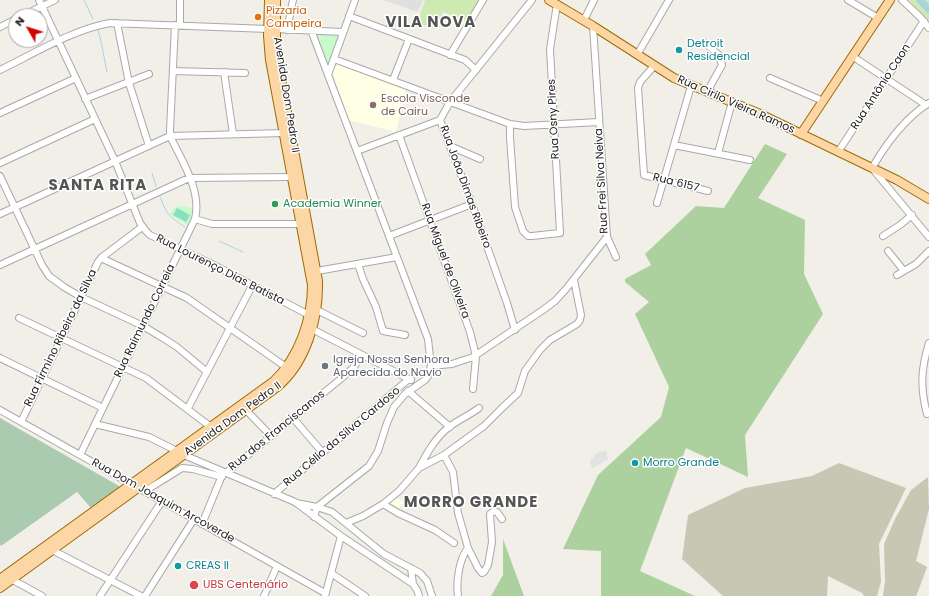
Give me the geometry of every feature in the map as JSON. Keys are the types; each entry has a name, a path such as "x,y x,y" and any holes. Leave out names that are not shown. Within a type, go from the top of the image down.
{"main road":[{"name":"Avenida Dom Pedro II","path":"180,453 246,410 276,388 291,374 304,351 312,330 317,310 317,272 272,29 269,0"},
{"name":"Avenida Dom Pedro II","path":"4,578 52,550 138,488 211,427 274,381 286,367 299,342 309,315 312,285 272,70 272,29 276,0"},
{"path":"801,134 890,0"},
{"name":"Rua Cirilo Vieira Ramos","path":"553,2 584,20 670,76 732,102 801,134 872,168 929,198"},
{"name":"Avenida Dom Pedro II","path":"0,588 4,578 138,488"}],"street":[{"path":"55,0 41,3 115,162 142,227"},
{"path":"180,0 173,71 170,136 189,178 197,205 195,219 212,224 301,224"},
{"path":"286,30 293,0"},
{"path":"328,75 354,0"},
{"path":"450,55 483,0"},
{"name":"Rua João Dimas Ribeiro","path":"515,330 472,204 440,120 450,102 532,0"},
{"path":"584,20 594,0"},
{"path":"637,55 669,0"},
{"path":"848,0 878,18"},
{"path":"902,0 924,21 929,28"},
{"name":"Rua Osny Pires","path":"510,124 515,207 521,227 528,236 560,233 550,49 553,2"},
{"path":"349,16 465,60 476,70"},
{"name":"Rua Antônio Caon","path":"838,152 924,21"},
{"path":"118,23 129,83 149,146"},
{"path":"0,70 59,41 92,27 118,23 343,32"},
{"name":"Rua Frei Silva Neiva","path":"431,366 452,364 476,356 550,305 574,280 607,237 593,26"},
{"path":"311,30 428,339 431,366 426,380 407,392 398,401 390,414 378,451 369,466 317,507 314,517"},
{"path":"393,80 409,39"},
{"path":"705,43 719,55 722,65 708,92"},
{"path":"852,56 927,104 894,136 882,151 872,168 929,237"},
{"path":"334,59 510,124 524,126 599,122"},
{"name":"Rua 6157","path":"654,66 640,82 638,88 644,175 708,191"},
{"path":"173,71 245,72"},
{"path":"224,72 233,134"},
{"path":"86,99 149,74"},
{"path":"0,113 76,78"},
{"path":"770,78 823,101"},
{"path":"657,203 691,86"},
{"path":"718,153 732,102"},
{"path":"0,163 95,119"},
{"path":"357,151 440,120"},
{"path":"0,214 170,136 284,133"},
{"name":"Rua Miguel de Oliveira","path":"399,135 466,320 476,356 473,389"},
{"path":"674,145 750,160"},
{"path":"450,146 480,159"},
{"path":"0,176 36,249 42,265 49,276 57,283 81,297 143,326 170,342 207,372"},
{"path":"0,266 189,178 292,177"},
{"path":"389,236 472,204"},
{"path":"883,236 912,215"},
{"name":"Rua Raimundo Correia","path":"80,455 195,219"},
{"name":"Rua Lourenço Dias Batista","path":"142,227 150,235 215,266 309,315"},
{"name":"Rua Firmino Ribeiro da Silva","path":"21,422 100,258 142,227"},
{"path":"607,237 616,256"},
{"path":"888,251 904,271"},
{"path":"897,275 916,264 929,251"},
{"path":"317,272 397,257"},
{"path":"100,258 163,286 195,303 286,367"},
{"path":"358,264 376,307 383,331 405,335"},
{"path":"419,468 444,454 484,426 515,397 520,389 525,371 540,350 550,340 573,327 580,320 581,315 574,280"},
{"path":"188,408 252,286"},
{"path":"317,310 364,333"},
{"path":"19,318 150,380 211,427"},
{"path":"312,330 418,384"},
{"path":"927,414 923,398 922,376 929,343"},
{"name":"Rua dos Franciscanos","path":"202,524 224,474 343,377 353,368 362,355"},
{"path":"0,358 103,408"},
{"name":"Rua Célio da Silva Cardoso","path":"274,494 409,379"},
{"path":"399,388 407,392 450,427"},
{"path":"346,523 363,516 383,504 399,490 419,468 432,445 450,427 479,408"},
{"name":"Rua Dom Joaquim Arcoverde","path":"0,410 277,566 325,595"},
{"path":"246,410 271,436"},
{"path":"293,418 323,453"},
{"path":"95,424 150,437 224,474 294,502 332,512 384,554 420,573 427,581 432,596"},
{"path":"444,454 453,472 458,513 468,548 480,571 484,572 488,565 492,542 490,514 494,511 497,512 502,519"},
{"path":"138,488 182,468 193,468 224,474"},
{"path":"100,596 162,501"},
{"path":"294,502 340,536 413,584 419,596"},
{"path":"383,504 398,513 435,530 454,543"},
{"path":"145,596 194,519"},
{"path":"325,595 340,536"},
{"path":"458,596 461,560 464,552 468,548"},
{"path":"52,550 141,596"},
{"path":"264,596 277,566"},
{"path":"411,568 413,584"},
{"path":"330,573 365,596"},
{"path":"4,578 42,596"}],"shaded area":[{"path":"383,0 423,0 418,12"},
{"name":"Escola Visconde de Cairu","path":"337,62 406,89 396,132 349,120 332,72"},
{"path":"0,418 119,486 119,489 91,508 77,492 1,546"},
{"path":"606,451 608,460 592,468 590,461 598,452"},
{"path":"839,463 906,488 879,544 881,582 877,596 864,596 862,593 828,576 827,596 723,596 682,559 688,515 745,488 812,476"},
{"path":"928,477 929,509 916,561 927,567 920,586 916,596 883,596 885,581 884,544 895,519 911,490"},
{"path":"395,497 404,502 399,508 390,502"}],"green space":[{"path":"425,0 479,0 467,21 443,12 436,29 417,23"},
{"path":"909,0 929,0 929,22"},
{"path":"315,33 340,35 328,68"},
{"path":"765,144 787,154 758,198 805,220 804,274 823,314 745,435 748,477 686,448 640,571 695,596 601,596 601,551 563,549 598,475 661,417 669,387 635,314 649,302 625,282 625,279 651,265 645,254 696,206 724,208"},
{"path":"185,206 197,210 191,227 170,215 174,207"},
{"path":"177,208 190,215 186,222 173,215"},
{"path":"503,539 524,596 491,596 503,575"}],"waterway":[{"path":"84,0 93,19"},
{"path":"920,0 929,10"},
{"path":"98,30 107,72"},
{"path":"152,173 156,186"},
{"path":"159,194 168,214 185,227"},
{"path":"219,241 243,252"}],"place":[{"name":"Pizzaria Campeira","path":"258,17"},
{"name":"Detroit Residencial","path":"679,50"},
{"name":"Escola Visconde de Cairu","path":"373,105"},
{"name":"Academia Winner","path":"275,204"},
{"name":"Igreja Nossa Senhora Aparecida do Navio","path":"325,366"},
{"name":"Morro Grande","path":"635,463"},
{"name":"CREAS II","path":"178,566"},
{"name":"UBS Centenário","path":"194,585"}],"district":[{"name":"VILA NOVA","path":"431,23"},
{"name":"SANTA RITA","path":"98,186"},
{"name":"MORRO GRANDE","path":"471,503"}]}
